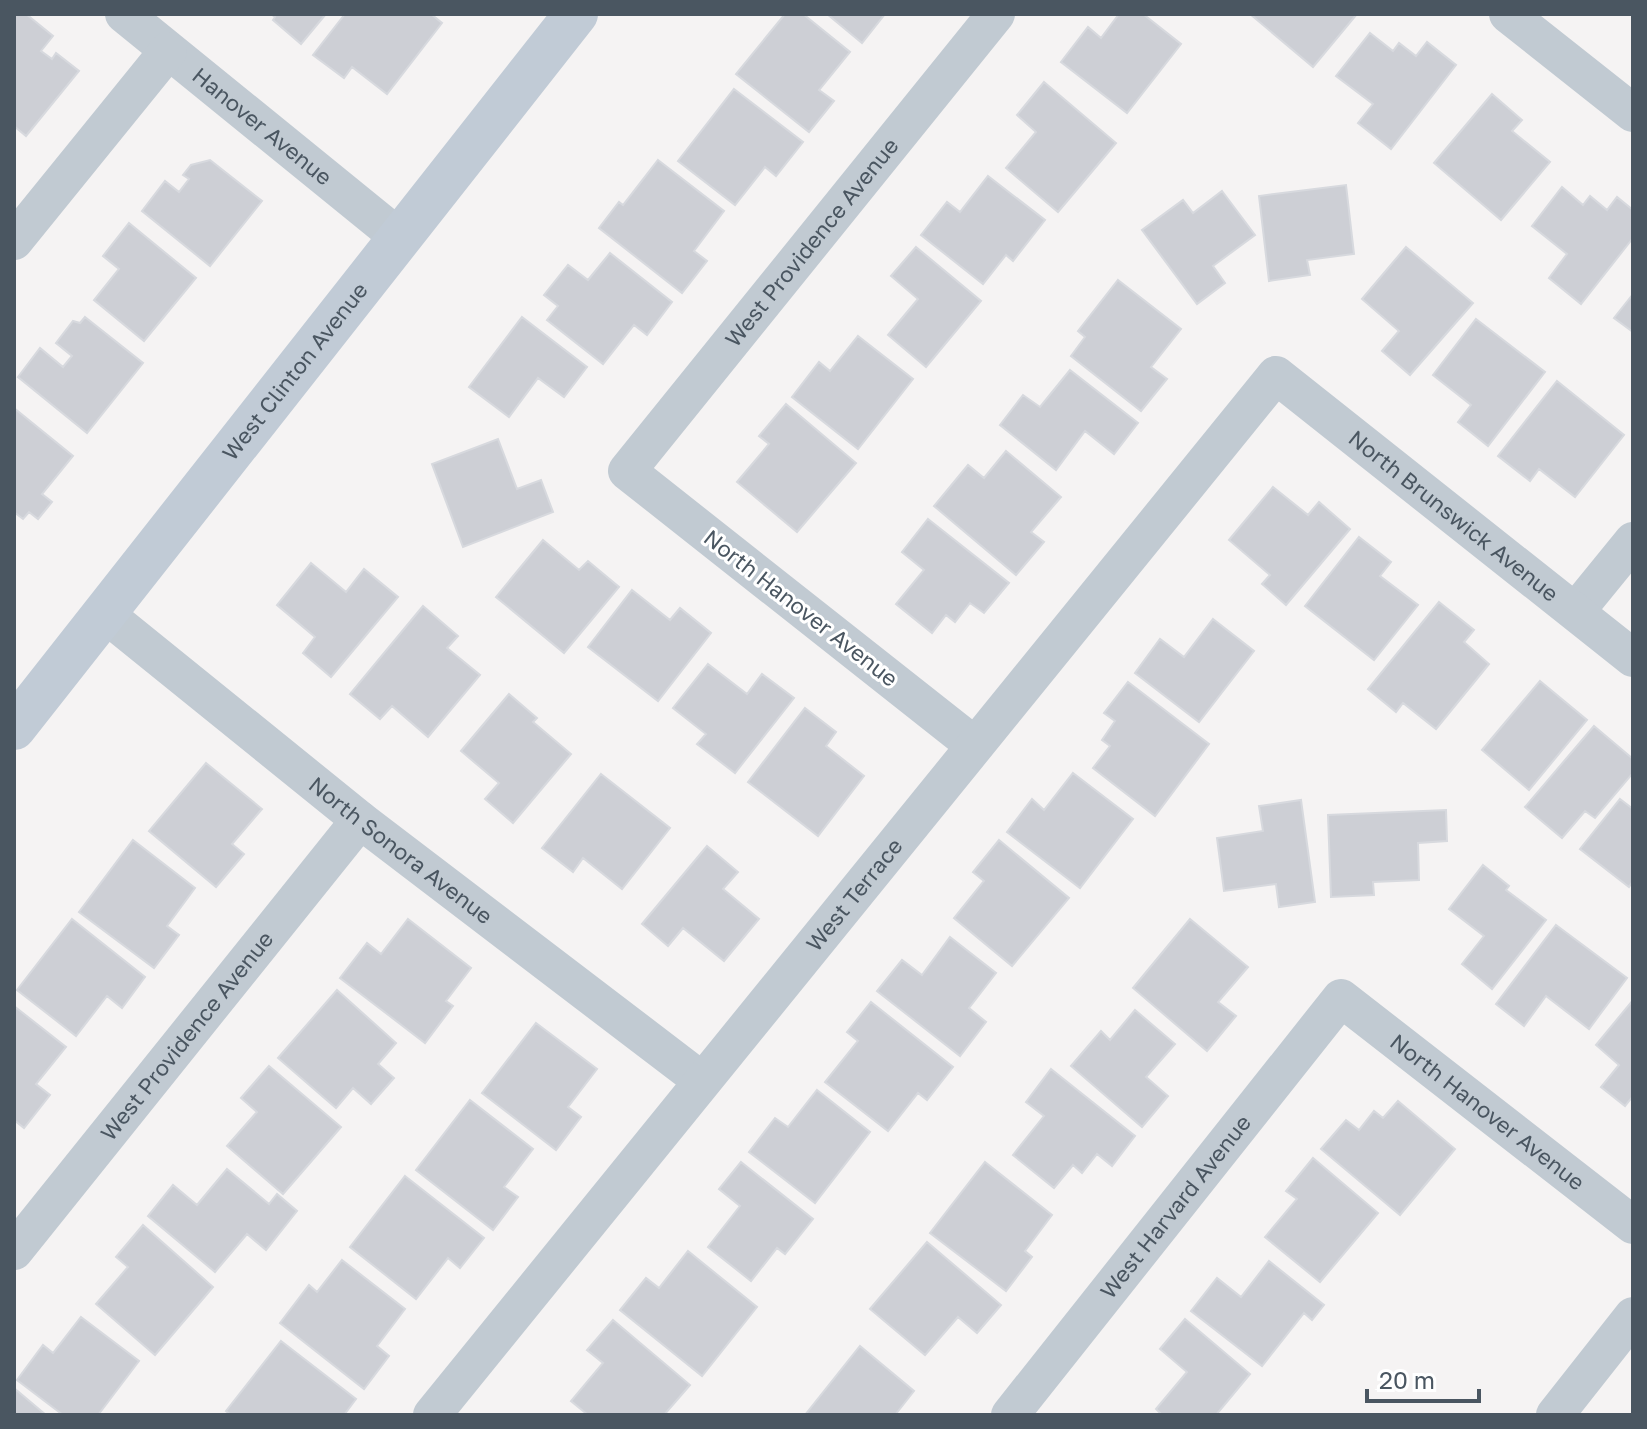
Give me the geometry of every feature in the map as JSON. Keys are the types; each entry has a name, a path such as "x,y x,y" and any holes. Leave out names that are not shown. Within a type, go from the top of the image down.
{"main road":[{"name":"West Clinton Avenue","path":"14,728 576,14"}],"street":[{"name":"Hanover Avenue","path":"124,14 401,239"},
{"name":"West Providence Avenue","path":"627,471 996,14"},
{"path":"1508,14 1633,113"},
{"path":"14,241 168,51"},
{"name":"North Brunswick Avenue","path":"1276,375 1633,658"},
{"name":"West Terrace","path":"432,1415 1276,375"},
{"name":"North Hanover Avenue","path":"627,471 974,745"},
{"path":"1576,611 1633,541"},
{"name":"North Sonora Avenue","path":"104,613 360,820 701,1080"},
{"name":"West Providence Avenue","path":"14,1251 360,820"},
{"name":"North Hanover Avenue","path":"1341,998 1633,1225"},
{"name":"West Harvard Avenue","path":"1010,1415 1341,998"},
{"path":"1555,1415 1633,1316"}],"building":[{"path":"15,14 26,14 53,36 41,51 52,59 56,53 79,71 26,136 14,126"},
{"path":"271,14 326,14 301,44 273,20 275,17"},
{"path":"345,14 431,14 442,23 387,94 352,67 344,78 313,55"},
{"path":"785,14 803,14 850,52 819,90 834,101 809,132 736,74"},
{"path":"827,14 885,14 862,43"},
{"path":"1119,14 1143,14 1181,44 1127,113 1061,62 1088,27 1101,38"},
{"path":"1250,14 1357,14 1313,67"},
{"path":"1370,33 1393,51 1399,43 1416,56 1427,42 1456,65 1391,149 1358,123 1373,104 1336,76"},
{"path":"1044,82 1116,143 1058,212 1006,168 1036,132 1017,115"},
{"path":"734,89 803,142 776,176 765,167 735,205 678,161"},
{"path":"1492,94 1522,120 1512,131 1550,162 1501,220 1434,163"},
{"path":"210,160 262,201 210,266 142,211 165,181 179,192 189,179 183,175 191,165"},
{"path":"658,160 724,211 694,251 707,261 682,293 599,228 619,202 623,205"},
{"path":"988,176 1045,220 1013,261 1006,255 983,284 921,235 947,202 960,212"},
{"path":"1346,185 1354,254 1307,260 1310,275 1269,281 1259,196"},
{"path":"1562,187 1583,205 1590,196 1607,210 1617,197 1633,210 1633,238 1581,304 1549,278 1567,254 1532,226"},
{"path":"1222,191 1255,235 1213,266 1225,283 1197,304 1142,230 1183,200 1193,213"},
{"path":"129,223 196,278 144,341 94,300 119,269 103,256"},
{"path":"916,247 981,301 926,367 888,335 918,299 891,276"},
{"path":"1406,247 1473,303 1410,375 1382,351 1399,331 1362,299"},
{"path":"610,253 672,302 647,335 634,325 603,364 547,320 558,306 544,295 568,265 588,280"},
{"path":"1118,280 1181,329 1151,367 1167,379 1141,411 1071,356 1085,337 1078,331"},
{"path":"1633,294 1633,332 1614,318"},
{"path":"85,317 143,363 87,433 18,377 40,348 63,367 72,356 56,343 73,321 80,323"},
{"path":"522,317 587,367 564,397 538,378 509,417 469,387"},
{"path":"1476,319 1545,372 1488,446 1458,422 1471,405 1433,375"},
{"path":"858,336 913,379 858,449 792,397 819,362 830,371"},
{"path":"1070,370 1138,423 1114,454 1085,431 1056,470 1000,425 1023,395 1040,407"},
{"path":"1557,381 1624,435 1575,497 1539,469 1530,481 1498,456"},
{"path":"786,404 856,463 797,532 737,482 769,444 759,436"},
{"path":"14,408 73,456 42,494 52,502 38,519 29,512 23,519 14,512"},
{"path":"498,439 517,489 541,480 553,512 463,547 432,464"},
{"path":"1006,451 1061,497 1031,532 1044,542 1016,575 934,506 968,465 984,478"},
{"path":"1273,487 1308,515 1319,502 1350,529 1286,605 1262,584 1270,575 1229,540"},
{"path":"928,519 1009,583 984,613 970,603 955,622 946,615 932,633 896,604 924,570 902,552"},
{"path":"1359,537 1391,562 1380,576 1418,605 1374,660 1305,606"},
{"path":"543,540 579,570 588,561 619,587 564,653 496,597"},
{"path":"311,563 346,592 364,569 398,597 331,677 303,653 315,637 277,605"},
{"path":"632,590 670,620 680,608 711,633 658,701 588,647"},
{"path":"1439,602 1474,630 1464,642 1489,664 1436,729 1403,703 1396,712 1368,689"},
{"path":"423,606 458,636 447,648 480,675 428,737 392,706 380,719 350,694"},
{"path":"1213,619 1254,651 1199,722 1135,673 1160,639 1184,657"},
{"path":"708,664 747,694 762,674 794,698 735,773 697,744 706,734 673,708"},
{"path":"1540,681 1587,720 1529,790 1482,750"},
{"path":"1128,682 1209,744 1155,816 1093,768 1110,746 1102,740 1115,721 1104,713"},
{"path":"509,694 537,718 533,722 571,754 513,823 485,799 499,783 461,751"},
{"path":"805,708 836,732 826,746 864,776 818,836 748,782"},
{"path":"1594,726 1633,759 1633,773 1595,818 1585,811 1562,838 1525,807"},
{"path":"206,763 262,809 232,844 244,854 216,887 149,831"},
{"path":"1073,773 1133,819 1080,888 1007,832 1032,799 1044,810"},
{"path":"601,774 670,828 622,889 583,858 573,872 542,848"},
{"path":"1620,799 1633,809 1633,881 1629,887 1580,849"},
{"path":"1301,800 1315,902 1279,907 1276,884 1224,891 1217,838 1263,831 1259,806"},
{"path":"1446,810 1447,841 1418,843 1419,880 1373,882 1374,895 1331,897 1328,815"},
{"path":"133,840 195,888 167,926 179,935 154,968 79,912"},
{"path":"999,840 1069,898 1012,966 954,918 984,881 973,872"},
{"path":"707,846 738,872 723,889 759,919 724,961 683,928 668,946 642,924"},
{"path":"1483,865 1509,886 1506,890 1546,920 1492,989 1462,964 1484,936 1449,909"},
{"path":"72,919 145,977 122,1008 107,996 76,1036 17,990"},
{"path":"408,919 471,968 446,1001 453,1006 425,1043 340,978 367,943 381,954"},
{"path":"1190,919 1248,967 1218,1002 1236,1016 1207,1051 1133,988"},
{"path":"1556,925 1627,978 1589,1029 1546,996 1524,1026 1496,1004"},
{"path":"950,937 996,973 969,1008 986,1022 960,1056 877,991 902,960 922,975"},
{"path":"337,990 396,1043 378,1064 394,1078 371,1104 353,1088 336,1108 278,1058"},
{"path":"1633,1000 1633,1096 1625,1106 1601,1087 1619,1065 1596,1045"},
{"path":"871,1002 953,1067 927,1100 918,1093 888,1131 825,1082 858,1041 847,1032"},
{"path":"14,1006 66,1047 36,1084 50,1095 24,1128 14,1120"},
{"path":"1135,1010 1175,1044 1146,1077 1168,1096 1142,1127 1071,1066 1101,1031 1110,1040"},
{"path":"536,1023 597,1069 568,1107 581,1117 556,1150 482,1093"},
{"path":"269,1066 341,1127 283,1194 227,1146 257,1112 241,1098"},
{"path":"1051,1069 1135,1136 1112,1166 1097,1154 1082,1173 1073,1165 1054,1188 1013,1155 1044,1116 1026,1102"},
{"path":"817,1090 870,1132 815,1203 749,1152 775,1118 788,1127"},
{"path":"470,1100 533,1149 504,1187 518,1197 493,1230 416,1170"},
{"path":"1398,1101 1455,1149 1400,1215 1321,1149 1346,1120 1359,1130 1374,1111 1383,1118"},
{"path":"1313,1158 1378,1213 1320,1282 1265,1237 1297,1199 1286,1191"},
{"path":"741,1162 813,1219 785,1254 777,1248 751,1281 708,1247 740,1206 719,1189"},
{"path":"985,1162 1052,1215 1025,1251 1032,1257 1006,1291 930,1233"},
{"path":"227,1169 269,1204 277,1194 297,1211 266,1250 247,1234 215,1272 148,1216 173,1185 197,1205"},
{"path":"405,1176 484,1238 460,1268 448,1258 416,1299 350,1247"},
{"path":"143,1225 213,1287 155,1355 96,1304 128,1267 116,1257"},
{"path":"927,1242 1001,1305 977,1333 958,1317 925,1355 870,1309"},
{"path":"688,1251 757,1307 702,1376 620,1310 646,1278 659,1288"},
{"path":"342,1260 405,1309 377,1346 389,1356 364,1389 280,1323 309,1285 317,1292"},
{"path":"1269,1261 1324,1305 1312,1320 1304,1313 1262,1366 1191,1311 1217,1278 1241,1297"},
{"path":"81,1317 139,1361 98,1415 63,1415 17,1380 43,1345 53,1353"},
{"path":"1185,1319 1250,1374 1216,1415 1162,1415 1156,1409 1187,1372 1160,1349"},
{"path":"613,1320 690,1385 664,1415 588,1415 571,1401 603,1363 587,1350"},
{"path":"281,1341 356,1399 344,1415 231,1415 226,1411"},
{"path":"860,1346 914,1391 895,1415 805,1415"},
{"path":"14,1388 46,1415 14,1415"}]}
